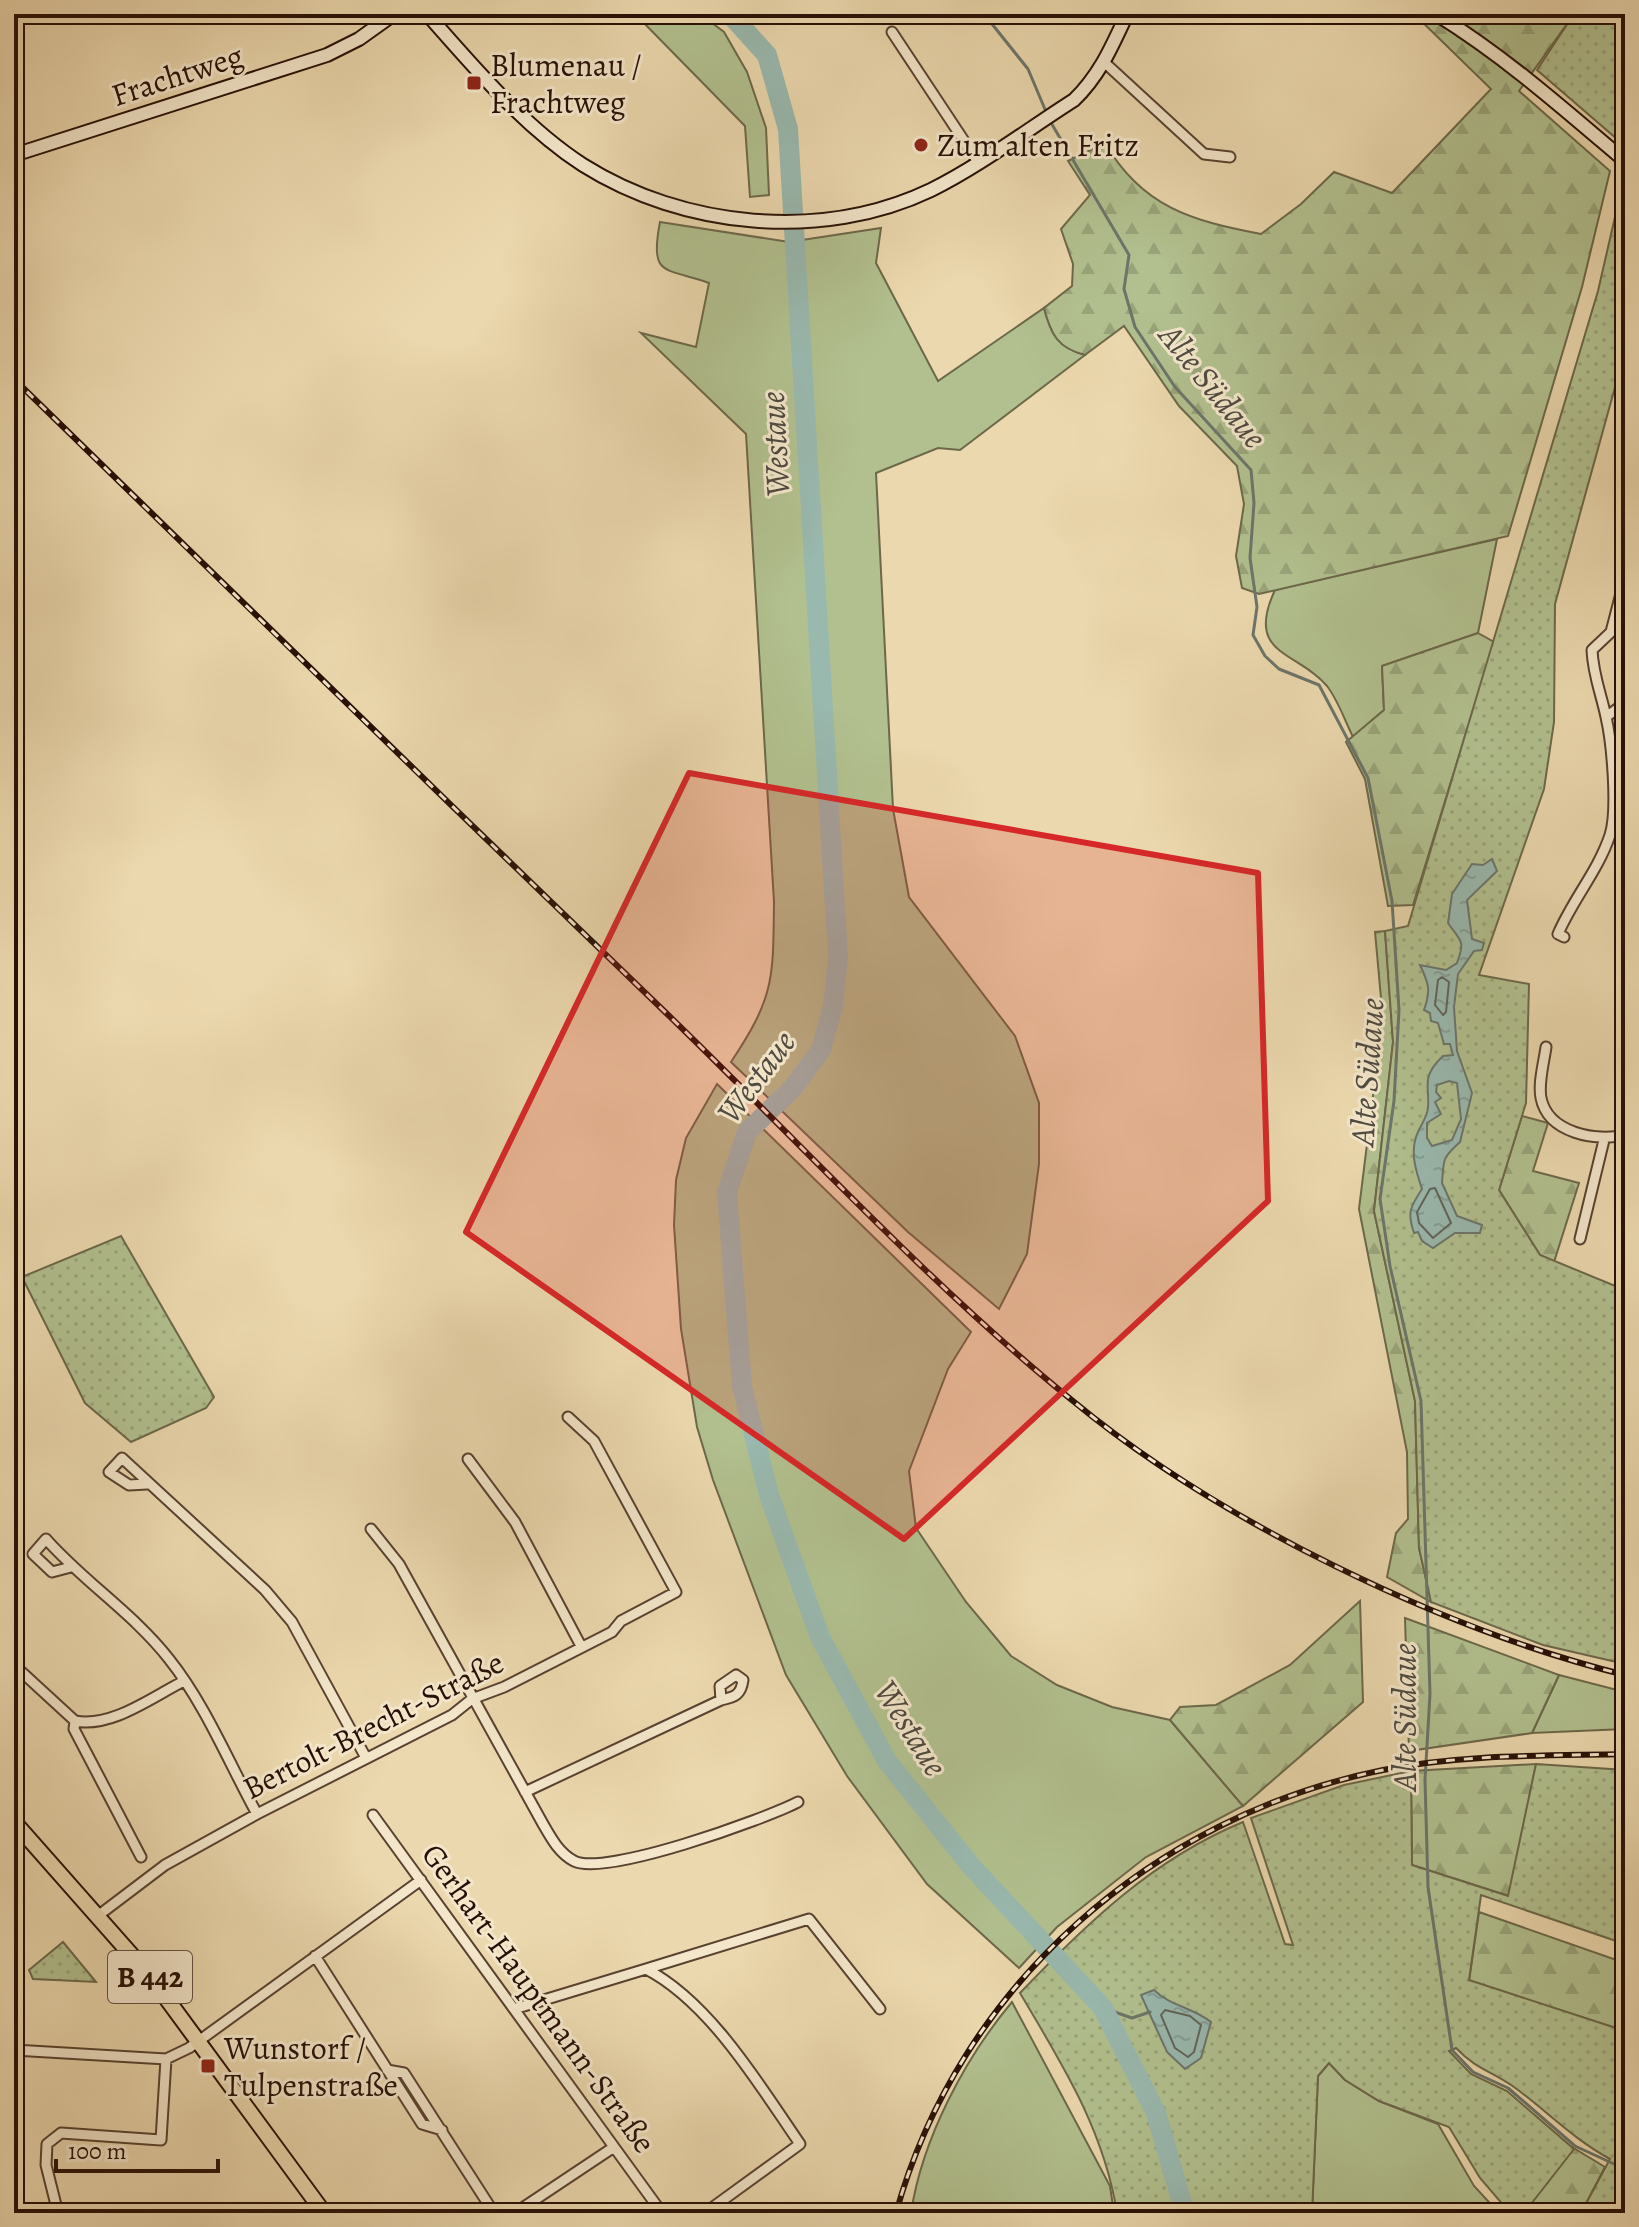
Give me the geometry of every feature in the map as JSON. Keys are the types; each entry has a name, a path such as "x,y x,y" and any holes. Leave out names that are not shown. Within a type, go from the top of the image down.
{"main road":[{"name":"B 442","path":"14,1822 99,1915 199,2040 324,2213"}],"street":[{"name":"Frachtweg","path":"14,155 327,55 359,39 394,14"},
{"path":"427,14 526,118 583,164 659,202 706,215 755,221 828,218 902,202 978,162 1086,89 1104,62 1127,14"},
{"path":"1436,14 1493,51 1625,161"},
{"path":"892,32 978,162"},
{"path":"1104,62 1204,154 1230,157"},
{"path":"1564,937 1558,934 1571,904 1589,879 1611,831 1606,717 1593,677 1592,650 1611,632 1625,578"},
{"path":"1606,717 1625,703"},
{"path":"1546,1047 1540,1096 1547,1114 1562,1127 1604,1140 1625,1135"},
{"path":"1580,1239 1604,1140"},
{"name":"Bertolt-Brecht-Straße","path":"99,1915 165,1865 365,1756 452,1715 472,1699 504,1687 612,1632 621,1621 676,1592 594,1441 568,1417"},
{"path":"468,1459 496,1493 523,1535 581,1646"},
{"path":"147,1484 265,1590 292,1622 365,1756"},
{"path":"371,1529 399,1564 557,1847 576,1862 601,1865 768,1817 798,1802"},
{"path":"71,1567 150,1637 184,1681 257,1814"},
{"path":"14,1665 75,1721 102,1721 184,1681"},
{"path":"525,1792 721,1700"},
{"path":"75,1721 74,1729 141,1857"},
{"name":"Gerhart-Hauptmann-Straße","path":"373,1815 662,2213"},
{"path":"14,2050 166,2059 199,2040 421,1880"},
{"path":"514,2009 809,1919 880,2009"},
{"path":"315,1956 422,2124 442,2130 494,2213"},
{"path":"646,1969 693,2005 729,2045 800,2144 705,2213"},
{"path":"58,2213 46,2165 47,2144 61,2133 161,2140 166,2059"},
{"path":"515,2213 614,2147"}],"highlighted area":[{"path":"689,773 1258,873 1268,1201 904,1539 466,1232"}],"green space":[{"path":"635,14 700,14 724,32 747,72 766,128 769,195 750,197 745,126"},
{"path":"1414,14 1574,14 1519,91 1610,171 1582,287 1508,536 1259,594 1242,588 1236,556 1244,504 1237,466 1179,406 1124,326 1085,355 1062,344 1050,326 1044,308 1072,286 1073,264 1061,229 1090,195 1068,161 1105,143 1135,182 1171,208 1213,223 1261,234 1301,204 1334,172 1392,193 1491,89"},
{"path":"1574,14 1625,14 1625,120 1617,139 1537,70"},
{"path":"1623,182 1625,351 1555,604 1554,722 1544,789 1479,975 1529,984 1526,1103 1499,1190 1540,1255 1625,1290 1625,1664 1543,1645 1431,1602 1419,1548 1415,1401 1374,1211 1393,1042 1385,931 1408,926 1598,291"},
{"path":"660,222 789,242 881,228 876,263 938,381 1044,308 1057,339 1085,355 960,450 938,448 876,473 893,809 909,897 1015,1036 1039,1103 1039,1164 1027,1254 999,1309 908,1232 731,1062 764,1003 772,969 774,928 746,434 641,333 696,347 709,283 671,271 659,262 657,240"},
{"path":"1497,539 1478,633 1382,666 1384,710 1353,737 1327,686 1278,650 1270,640 1266,628 1267,612 1275,590"},
{"path":"1478,633 1494,642 1413,905 1388,906 1365,779 1346,742 1384,710 1382,666"},
{"path":"1385,931 1393,1042 1374,1211 1415,1401 1419,1548 1431,1602 1387,1577 1396,1533 1408,1519 1407,1452 1359,1209 1380,1039 1381,998 1375,932"},
{"path":"717,1084 971,1332 948,1369 909,1471 916,1528 966,1602 1011,1656 1057,1685 1112,1707 1170,1720 1243,1806 1146,1857 1057,1927 1019,1968 927,1884 847,1776 786,1675 713,1480 697,1427 681,1329 674,1225 676,1180 686,1138"},
{"path":"1522,1116 1548,1123 1533,1171 1579,1183 1554,1262 1540,1255 1499,1190"},
{"path":"121,1236 214,1397 206,1408 131,1442 85,1403 22,1277"},
{"path":"1360,1601 1363,1702 1243,1806 1170,1720 1180,1707 1216,1705 1290,1665"},
{"path":"1405,1618 1559,1675 1532,1733 1409,1751"},
{"path":"1559,1675 1625,1692 1625,1729 1532,1733"},
{"path":"1536,1764 1509,1896 1412,1865 1411,1771"},
{"path":"1536,1764 1625,1770 1625,1854 1617,1852 1625,1880 1625,1944 1481,1895 1469,1980 1625,2031 1625,2213 1581,2213 1610,2159 1456,2048 1449,2051 1471,2074 1507,2091 1574,2149 1524,2213 1510,2213 1480,2178 1449,2127 1379,2101 1345,2080 1329,2063 1318,2076 1312,2213 1117,2213 1111,2183 1092,2126 1066,2072 1020,1993 1096,1918 1150,1874 1210,1837 1243,1822 1285,1944 1293,1945 1251,1818 1344,1785 1411,1771 1412,1865 1508,1896"},
{"path":"1479,1912 1625,1963 1625,2031 1469,1981"},
{"path":"63,1942 96,1982 33,1979 29,1970"},
{"path":"1012,2002 1110,2186 1114,2213 911,2213 935,2128 962,2074"},
{"path":"1329,2063 1345,2080 1379,2101 1438,2124 1474,2186 1499,2213 1312,2213 1318,2076"},
{"path":"1572,2147 1605,2167 1581,2213 1523,2213"}],"water":[{"path":"1492,859 1497,871 1467,900 1472,939 1484,943 1482,950 1474,951 1458,974 1454,1007 1457,1051 1472,1093 1460,1142 1445,1160 1442,1183 1457,1216 1482,1225 1480,1233 1455,1233 1433,1248 1422,1241 1418,1232 1414,1233 1410,1215 1422,1189 1414,1146 1427,1111 1431,1070 1443,1056 1453,1055 1450,1044 1444,1044 1438,1023 1431,1021 1430,1013 1424,1010 1428,987 1420,965 1446,970 1457,963 1461,945 1448,923 1452,894 1472,864 1483,865","holes":["1449,1081 1457,1083 1461,1119 1452,1140 1432,1146 1427,1138 1427,1123 1441,1114 1435,1102 1441,1098 1436,1092 1437,1085"]},
{"path":"1154,1990 1211,2022 1201,2058 1185,2069 1167,2052 1141,1995"}],"waterway":[{"name":"Westaue","path":"730,14 767,55 788,129 838,957 833,1006 821,1050 793,1088 747,1132 727,1192 742,1386 769,1495 820,1637 887,1761 971,1866 1103,2008 1156,2113 1185,2213"},
{"name":"Alte Südaue","path":"984,14 1028,69 1047,114"},
{"name":"Alte Südaue","path":"1050,121 1129,255 1124,289 1135,327 1175,387 1251,470 1254,503 1250,558 1257,607 1253,635 1265,656 1279,669 1319,685 1368,778 1392,901 1399,1010 1394,1101 1380,1199 1390,1266 1421,1401 1430,1694 1425,1780 1428,1887 1452,2050 1473,2072 1508,2088 1575,2146 1625,2169"},
{"path":"1103,2008 1132,2018 1150,2012"}],"railway":[{"path":"14,379 662,1009 914,1259 1073,1401 1195,1488 1263,1529 1335,1566 1482,1630 1625,1675"},
{"path":"896,2213 926,2131 966,2054 1017,1985 1077,1924 1144,1871 1219,1827 1299,1793 1383,1770 1473,1758 1625,1754"}],"place":[{"name":"Blumenau / Frachtweg","path":"474,83"},
{"name":"Zum alten Fritz","path":"921,145"},
{"name":"Wunstorf / Tulpenstraße","path":"208,2066"}]}
